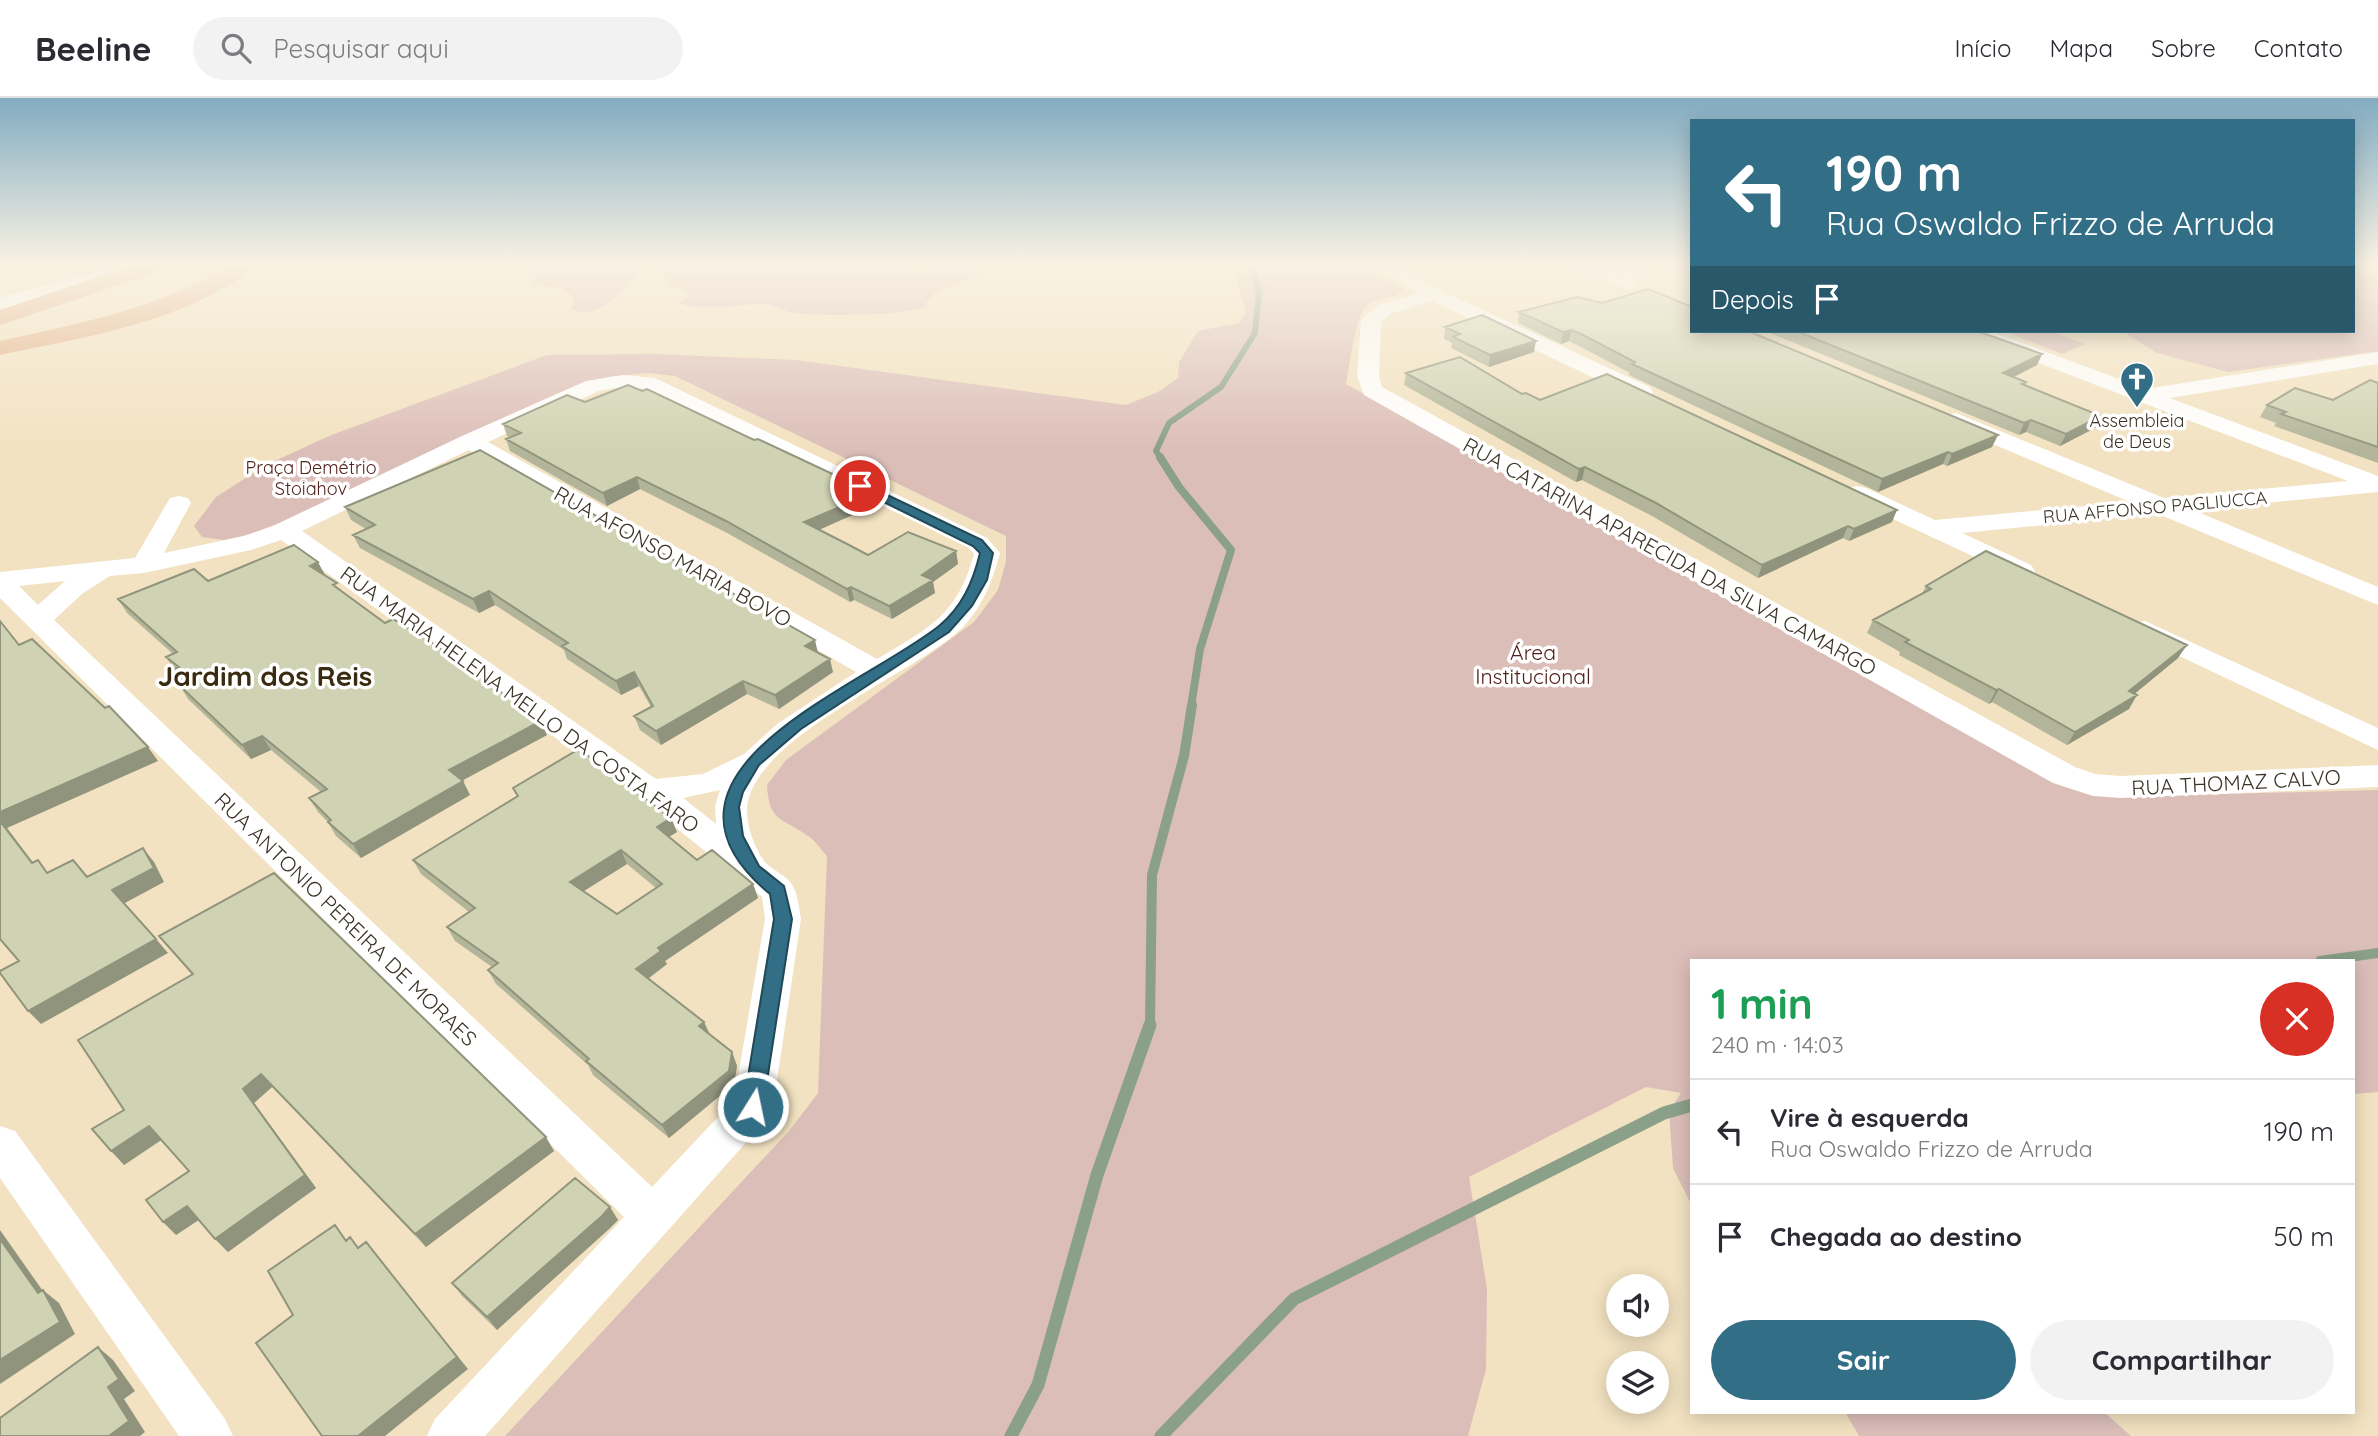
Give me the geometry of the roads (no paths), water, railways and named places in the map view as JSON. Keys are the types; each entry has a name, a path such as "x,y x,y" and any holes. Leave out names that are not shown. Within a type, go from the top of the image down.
{"main road":[{"path":"81,330 89,326"},
{"path":"0,348 95,326"}],"street":[{"name":"RUA CATARINA APARECIDA DA SILVA CAMARGO","path":"1371,326 1368,376 1372,390 2064,775 2093,785"},
{"path":"1502,326 1667,404"},
{"path":"1977,333 2378,484"},
{"path":"2147,395 2378,358"},
{"path":"2319,368 2365,384"},
{"path":"0,582 144,565 241,544 284,530 470,441 594,386 623,381 647,383 978,543 987,553 980,580 965,606 944,629 796,725 753,761 718,782 686,788 650,790"},
{"path":"1941,414 2378,597"},
{"name":"RUA AFONSO MARIA BOVO","path":"470,441 876,671"},
{"path":"2091,476 2102,488 2114,510"},
{"path":"1837,483 2045,582"},
{"name":"RUA AFFONSO PAGLIUCCA","path":"1932,528 2378,484"},
{"path":"2225,500 2227,523 2237,537"},
{"path":"144,565 179,503"},
{"name":"RUA MARIA HELENA MELLO DA COSTA FARO","path":"284,530 650,790 753,870"},
{"path":"38,620 74,587 114,569"},
{"name":"RUA ANTONIO PEREIRA DE MORAES","path":"0,582 654,1218"},
{"path":"2120,617 2378,740"},
{"path":"2333,718 2378,775"},
{"path":"452,1436 753,1107 783,919 778,891 753,870 735,836 730,807 734,792 753,761"},
{"name":"RUA THOMAZ CALVO","path":"2093,785 2121,787 2378,775"},
{"path":"0,1144 208,1436"}],"waterway":[{"path":"1161,458 1156,451 1169,423 1221,387 1255,333 1256,326"},
{"path":"1160,457 1179,487 1231,550 1200,649 1191,707"},
{"path":"1150,1027 1152,875 1184,756 1192,705"},
{"path":"2334,959 2378,953"},
{"path":"1011,1436 1038,1385 1097,1175 1150,1025"},
{"path":"1161,1436 1294,1299 1664,1113 1690,1106"}],"place":[{"name":"Assembleia de Deus","path":"2137,409"}],"district":[{"name":"Jardim dos Reis","path":"265,675"}],"park label":[{"name":"Praça Demétrio Stoiahov","path":"311,477"},
{"name":"Área Institucional","path":"1533,664"}]}
